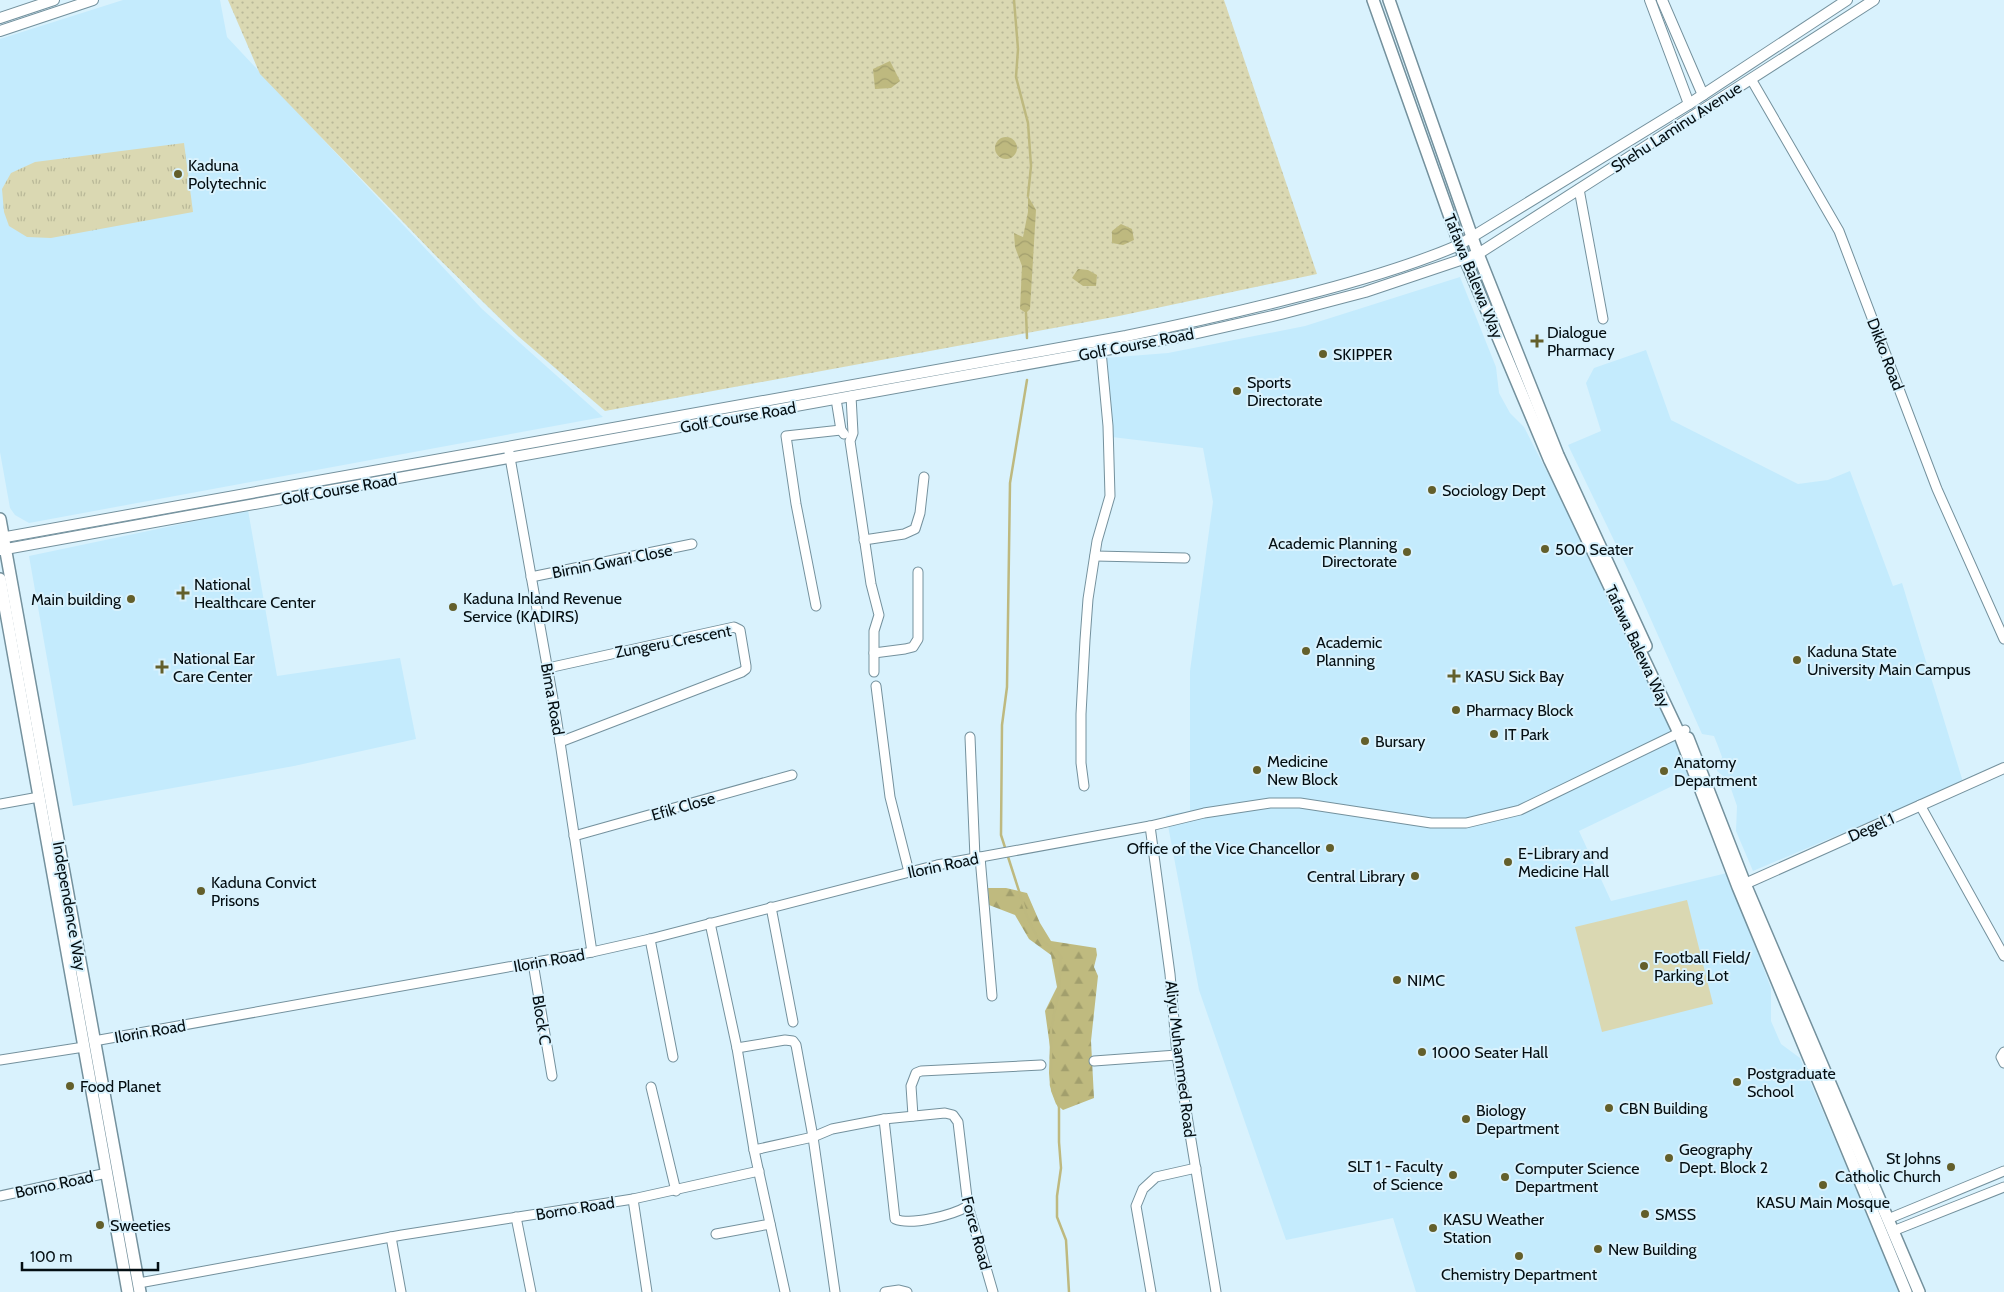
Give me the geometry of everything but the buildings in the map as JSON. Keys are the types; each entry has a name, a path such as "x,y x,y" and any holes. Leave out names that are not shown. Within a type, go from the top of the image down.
{"main road":[{"name":"Tafawa Balewa Way","path":"1373,0 1465,260 1550,461 1682,732"},
{"name":"Tafawa Balewa Way","path":"1389,0 1474,236 1478,254 1558,455 1682,732 1906,1292"},
{"name":"Independence Way","path":"0,519 2,543 89,1044 107,1172 128,1292"},
{"name":"Independence Way","path":"0,579 39,797 140,1287"},
{"name":"Tafawa Balewa Way","path":"1742,886 1919,1292"}],"street":[{"path":"0,18 54,0"},
{"path":"0,31 93,0"},
{"path":"1650,0 1689,104"},
{"path":"1662,0 1703,95"},
{"name":"Shehu Laminu Avenue","path":"1459,245 1689,104 1847,0"},
{"name":"Shehu Laminu Avenue","path":"1478,254 1874,0"},
{"name":"Dikko Road","path":"1751,79 1839,231 1937,489 2004,639"},
{"path":"1579,189 1603,319"},
{"name":"Golf Course Road","path":"2,543 508,447 1186,324 1362,280 1423,260 1459,245"},
{"name":"Golf Course Road","path":"2,543 510,458 1189,335 1328,302 1465,260 1478,254"},
{"path":"1186,324 1189,335"},
{"path":"1084,786 1081,763 1081,714 1088,599 1098,541 1110,496 1108,426 1101,351"},
{"path":"851,396 853,433 850,441 870,584 879,615 874,631 874,672"},
{"path":"836,399 841,430 850,441"},
{"path":"816,606 796,504 786,436 841,430"},
{"name":"Bima Road","path":"508,447 548,668 592,952"},
{"path":"864,540 904,534 915,529 920,513 924,477"},
{"name":"Birnin Gwari Close","path":"531,577 692,544"},
{"path":"1095,556 1185,558"},
{"path":"874,653 904,649 913,646 918,639 918,572"},
{"name":"Zungeru Crescent","path":"548,668 734,627 740,630 746,666 746,669 742,672 560,742"},
{"path":"876,686 890,797 909,872"},
{"name":"Ilorin Road","path":"0,1060 592,952 650,940 909,872 978,857 1150,826 1204,813 1270,803 1300,803 1431,823 1466,824 1520,810 1682,732"},
{"path":"970,737 978,857 992,996"},
{"name":"Degel 1","path":"1742,886 2004,768"},
{"name":"Efik Close","path":"574,836 792,775"},
{"path":"0,804 39,797"},
{"path":"1920,805 2004,956"},
{"name":"Aliyu Muhammed Road","path":"1150,826 1170,974 1177,1055 1216,1292"},
{"path":"771,907 793,1022"},
{"path":"710,923 737,1048 754,1150 785,1292"},
{"path":"650,940 673,1057"},
{"name":"Block C","path":"533,963 552,1076"},
{"path":"737,1048 785,1040 793,1041 796,1045 813,1138 835,1292"},
{"path":"2004,1052 2001,1057 2004,1063"},
{"path":"1094,1061 1177,1055"},
{"path":"754,1150 813,1138 832,1129 884,1119 913,1116 910,1086 916,1073 921,1071 1041,1065"},
{"path":"651,1087 676,1191"},
{"name":"Force Road","path":"913,1116 945,1113 953,1115 958,1122 968,1206 993,1292"},
{"path":"884,1119 895,1219 901,1222 910,1222 959,1212 968,1206"},
{"path":"1150,1292 1136,1206 1143,1189 1156,1177 1196,1168"},
{"path":"1888,1219 2004,1171"},
{"name":"Borno Road","path":"0,1196 107,1172"},
{"name":"Borno Road","path":"140,1287 390,1237 633,1199 759,1172"},
{"path":"1893,1231 2004,1187"},
{"path":"633,1199 647,1292"},
{"path":"516,1216 531,1292"},
{"path":"716,1234 770,1224"},
{"path":"390,1237 401,1292"},
{"path":"885,1292 899,1290 907,1292"}],"shaded area":[{"name":"Kaduna Polytechnic","path":"123,0 220,0 227,37 482,309 603,417 29,523 15,515 10,508 0,452 0,39"},
{"path":"1460,277 1496,367 1499,393 1510,413 1524,427 1599,573 1693,776 1579,831 1611,901 1727,873 1771,988 1771,1021 1781,1044 1800,1058 1900,1292 1416,1292 1393,1218 1286,1240 1199,990 1166,815 1190,811 1190,671 1213,502 1203,448 1112,437 1105,358 1168,353 1305,326"},
{"name":"Kaduna State University Main Campus","path":"1646,350 1671,420 1798,484 1828,480 1850,471 1893,586 1902,583 1963,782 1753,871 1736,831 1737,806 1728,780 1717,771 1722,757 1714,736 1702,734 1636,586 1568,445 1601,431 1586,383 1594,368"},
{"name":"National Ear Care Center","path":"248,510 277,676 400,658 416,739 294,766 73,806 29,556"}],"green space":[{"path":"228,0 1224,0 1317,274 1119,316 605,411 518,336 436,256 260,74"},
{"path":"184,143 193,212 51,238 27,237 9,226 4,212 2,189 11,173 35,162"},
{"path":"988,888 1006,888 1027,893 1040,923 1051,941 1096,948 1097,955 1094,967 1098,976 1091,1041 1094,1098 1063,1110 1056,1104 1051,1091 1049,1073 1050,1047 1045,1011 1057,987 1051,955 1029,939 1015,915 989,905"},
{"name":"Football Field/ Parking Lot","path":"1687,900 1713,1004 1602,1032 1575,927"}],"water":[{"path":"890,61 900,81 891,88 875,89 873,69"},
{"path":"1006,137 1014,140 1017,148 1014,156 1006,159 998,156 995,148 998,140"},
{"path":"1028,196 1036,210 1030,309 1026,313 1020,309 1022,266 1015,247 1014,233 1023,237 1028,212"},
{"path":"1121,224 1132,229 1134,240 1123,245 1112,243 1112,231"},
{"path":"1078,269 1088,270 1097,275 1096,286 1083,286 1072,278"}],"waterway":[{"path":"1014,0 1018,49 1016,77 1028,123 1031,166 1028,196"},
{"path":"1026,313 1027,338"},
{"path":"1027,380 1010,483 1007,687 1002,725 1001,835 1027,916 1037,937 1058,952 1061,957 1059,990 1051,1030 1051,1085 1059,1107 1061,1168 1057,1196 1057,1217 1066,1240 1069,1292"}],"place":[{"name":"Kaduna Polytechnic","path":"178,174"},
{"name":"Dialogue Pharmacy","path":"1537,341"},
{"name":"SKIPPER","path":"1323,354"},
{"name":"Sports Directorate","path":"1237,391"},
{"name":"Sociology Dept","path":"1432,490"},
{"name":"500 Seater","path":"1545,549"},
{"name":"Academic Planning Directorate","path":"1407,552"},
{"name":"National Healthcare Center","path":"183,593"},
{"name":"Main building","path":"131,599"},
{"name":"Kaduna Inland Revenue Service (KADIRS)","path":"453,607"},
{"name":"Academic Planning","path":"1306,651"},
{"name":"Kaduna State University Main Campus","path":"1797,660"},
{"name":"National Ear Care Center","path":"162,667"},
{"name":"KASU Sick Bay","path":"1454,676"},
{"name":"Pharmacy Block","path":"1456,710"},
{"name":"IT Park","path":"1494,734"},
{"name":"Bursary","path":"1365,741"},
{"name":"Medicine New Block","path":"1257,770"},
{"name":"Anatomy Department","path":"1664,771"},
{"name":"Office of the Vice Chancellor","path":"1330,848"},
{"name":"E-Library and Medicine Hall","path":"1508,862"},
{"name":"Central Library","path":"1415,876"},
{"name":"Kaduna Convict Prisons","path":"201,891"},
{"name":"Football Field/ Parking Lot","path":"1644,966"},
{"name":"NIMC","path":"1397,980"},
{"name":"1000 Seater Hall","path":"1422,1052"},
{"name":"Postgraduate School","path":"1737,1082"},
{"name":"Food Planet","path":"70,1086"},
{"name":"CBN Building","path":"1609,1108"},
{"name":"Biology Department","path":"1466,1119"},
{"name":"Geography Dept. Block 2","path":"1669,1158"},
{"name":"St Johns Catholic Church","path":"1951,1167"},
{"name":"SLT 1 - Faculty of Science","path":"1453,1175"},
{"name":"Computer Science Department","path":"1505,1177"},
{"name":"KASU Main Mosque","path":"1823,1185"},
{"name":"SMSS","path":"1645,1214"},
{"name":"Sweeties","path":"100,1225"},
{"name":"KASU Weather Station","path":"1433,1228"},
{"name":"New Building","path":"1598,1249"},
{"name":"Chemistry Department","path":"1519,1256"}]}
